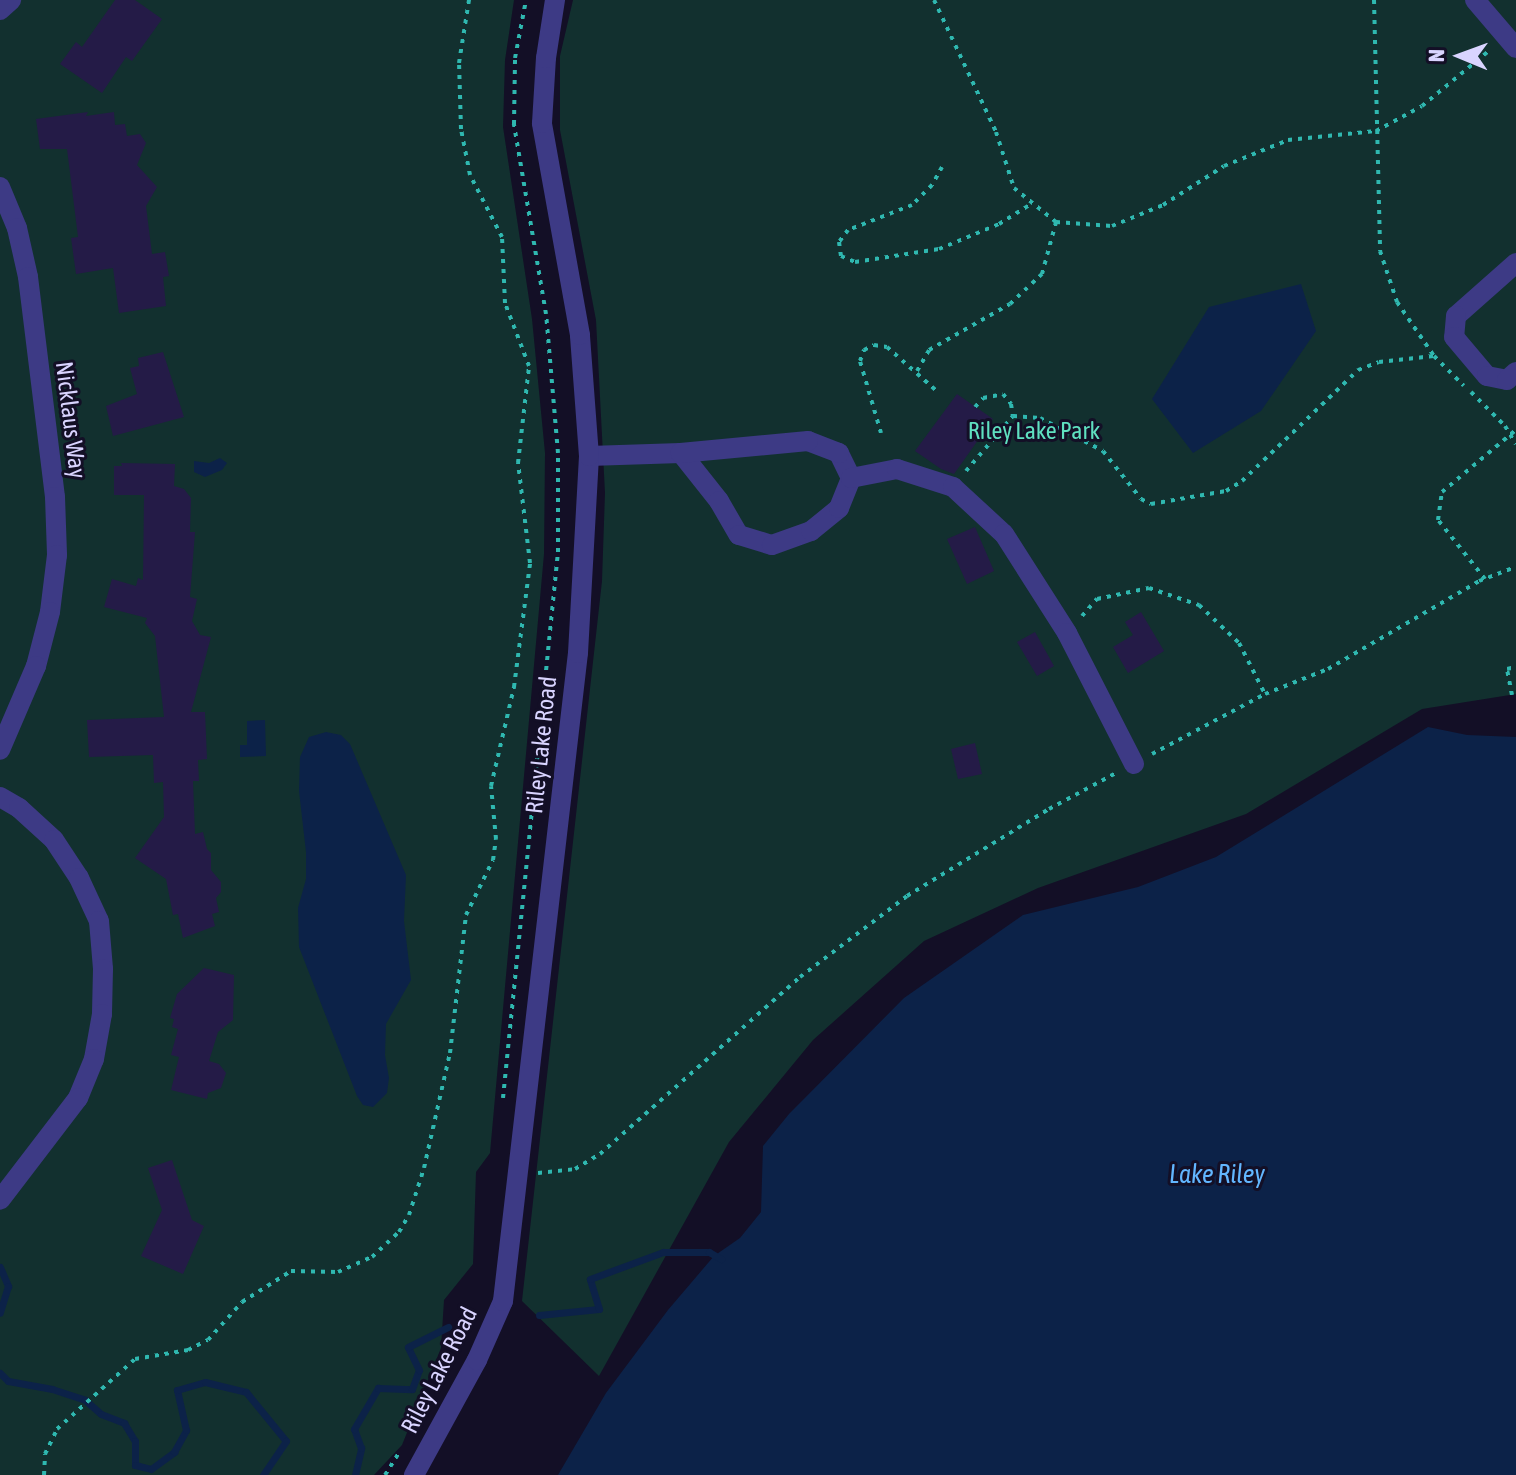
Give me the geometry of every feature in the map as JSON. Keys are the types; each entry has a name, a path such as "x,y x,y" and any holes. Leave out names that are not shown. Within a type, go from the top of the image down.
{"street":[{"path":"0,10 11,0"},
{"name":"Riley Lake Road","path":"414,1475 477,1360 503,1301 578,653 589,456 580,335 542,123 546,58 555,0"},
{"path":"1484,3 1511,42"},
{"name":"Nicklaus Way","path":"0,187 17,228 28,277 55,497 57,555 50,612 36,666 0,750"},
{"path":"1516,263 1456,316 1454,337 1487,376 1507,380 1516,372"},
{"path":"589,456 681,453 808,441 839,453 851,478 839,508 811,531 772,545 739,535 719,501 681,453"},
{"path":"851,478 897,469 953,487 1004,534 1067,633 1134,764"},
{"path":"0,797 19,808 54,840 79,878 99,921 103,969 102,1014 94,1059 78,1098 0,1200"}],"path":[{"path":"44,1475 45,1454 51,1440 103,1384 135,1359 188,1350 208,1340 242,1302 291,1271 338,1272 372,1257 399,1232 409,1215 424,1168 450,1053 466,915 493,860 496,839 491,786 514,687 530,563 518,463 529,366 505,303 502,237 470,175 461,129 459,63 469,0"},
{"path":"502,1111 504,1065 526,885 558,552 558,453 546,314 514,124 515,58 526,0"},
{"path":"934,0 996,132 1014,188 1056,222 1112,226 1163,205 1224,166 1288,140 1376,131 1422,106 1511,42"},
{"path":"1374,0 1380,251 1397,302 1434,356 1510,434 1516,444"},
{"path":"942,167 932,185 912,205 848,230 839,242 841,256 855,262 939,249 999,224 1032,203"},
{"path":"917,371 929,350 1010,304 1042,274 1056,222"},
{"path":"881,433 860,361 864,350 874,345 887,347 939,393"},
{"path":"1013,416 1040,418 1082,438 1103,451 1141,499 1151,504 1166,503 1226,491 1242,481 1358,370 1379,362 1434,356"},
{"path":"953,487 1013,416 1011,404 1003,394 983,398 975,407"},
{"path":"1485,579 1438,520 1442,492 1516,430"},
{"path":"519,1172 549,1175 575,1169 600,1154 800,977 907,896 1049,809 1265,694 1328,669 1485,579 1516,567"},
{"path":"1067,633 1097,599 1149,588 1199,605 1239,643 1265,694"},
{"path":"1512,695 1507,669 1516,667"}],"green space":[{"path":"0,0 514,0 505,60 503,127 532,319 545,453 544,554 490,1153 476,1172 473,1264 444,1300 441,1348 402,1445 374,1475 0,1475"},
{"name":"Riley Lake Park","path":"573,0 1516,0 1516,694 1422,709 1246,814 1038,888 924,941 813,1040 729,1142 599,1376 522,1301 602,581 605,493 596,320 560,130 560,56"}],"water":[{"path":"1301,284 1316,331 1261,411 1193,453 1152,399 1209,307"},
{"path":"220,458 227,463 222,470 205,477 194,472 194,461 209,463"},
{"path":"265,720 266,756 240,757 240,745 247,745 247,721"},
{"name":"Lake Riley","path":"1428,727 1467,735 1516,737 1516,1475 558,1475 606,1393 668,1310 714,1256 740,1238 761,1212 763,1146 789,1114 904,998 1023,915 1138,887 1216,857"},
{"path":"326,732 341,735 350,744 406,875 404,921 411,980 386,1024 387,1093 373,1107 363,1105 357,1096 299,947 298,908 306,879 299,791 300,757 309,737"}],"building":[{"path":"115,0 135,0 162,19 132,61 126,57 102,93 60,64 76,42 82,47"},
{"path":"88,112 86,116 114,112 115,125 125,124 127,136 140,134 146,143 137,165 157,187 146,206 152,254 165,252 169,276 163,277 166,306 119,313 113,268 76,274 71,238 78,237 67,149 40,149 36,119"},
{"path":"163,352 184,417 113,436 106,406 137,394 130,368 139,366 138,358"},
{"path":"957,394 993,419 954,474 915,451"},
{"path":"121,463 175,464 174,486 184,489 191,498 190,532 195,532 190,597 197,599 192,621 200,635 211,637 191,712 205,712 207,759 198,760 199,781 193,781 195,834 203,832 211,853 211,870 221,882 221,892 216,898 219,912 212,914 215,926 183,938 178,914 173,915 166,879 135,858 164,817 163,782 154,783 153,755 89,757 87,720 164,717 155,636 145,623 147,618 104,607 112,579 136,586 138,578 143,580 144,495 114,495 114,466 122,466"},
{"path":"975,527 994,571 967,584 947,539"},
{"path":"1141,612 1164,651 1128,673 1113,647 1133,635 1125,622"},
{"path":"1035,632 1054,666 1037,676 1017,642"},
{"path":"975,743 982,774 958,779 951,749"},
{"path":"204,968 234,975 233,1020 218,1032 209,1061 219,1064 226,1073 221,1088 208,1093 207,1099 171,1090 179,1057 171,1055 178,1029 172,1027 174,1019 170,1018 177,994"},
{"path":"172,1160 192,1220 204,1226 183,1274 141,1256 162,1210 148,1168"}],"waterway":[{"path":"539,1315 599,1309 590,1279 663,1252 709,1252 721,1259"},
{"path":"0,1267 8,1286 0,1313"},
{"path":"355,1475 361,1448 354,1429 378,1388 412,1389 419,1370 408,1347 448,1327"},
{"path":"0,1373 8,1381 52,1389 85,1400 101,1414 124,1423 135,1441 135,1465 151,1469 174,1452 186,1430 177,1390 205,1382 246,1392 286,1441 263,1475"}]}
